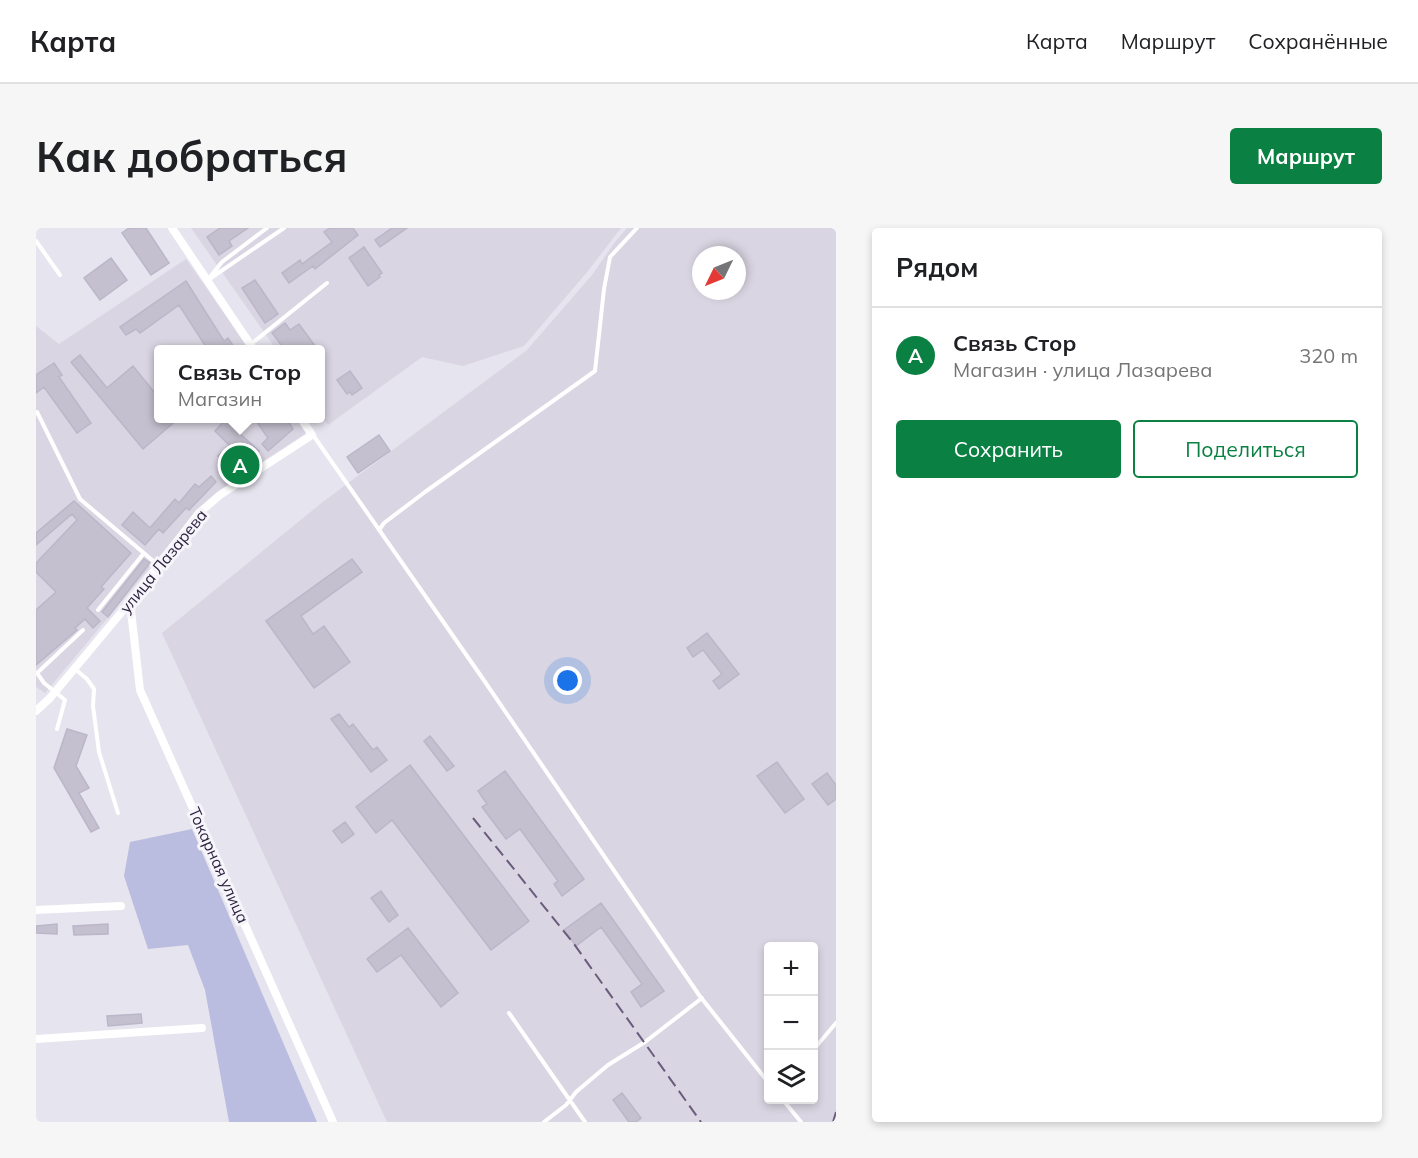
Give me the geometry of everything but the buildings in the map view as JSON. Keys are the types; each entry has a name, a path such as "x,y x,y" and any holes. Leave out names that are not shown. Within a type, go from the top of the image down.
{"street":[{"path":"172,228 251,345"},
{"path":"304,423 312,435"},
{"name":"улица Лазарева","path":"36,711 130,602 199,513 220,495 312,435"},
{"name":"Токарная улица","path":"130,602 140,690 333,1122"},
{"path":"36,910 121,906"},
{"path":"36,1039 201,1028"}],"lane":[{"path":"207,280 222,262 267,228"},
{"path":"207,280 284,228"},
{"path":"379,530 384,523 424,492 595,371 610,257 637,228"},
{"path":"36,241 60,275"},
{"path":"254,345 327,283"},
{"path":"38,412 80,499 159,565"},
{"path":"312,435 702,998 764,1077"},
{"path":"98,610 144,553"},
{"path":"57,729 65,700 37,673 83,630"},
{"path":"75,668 87,679 93,689 94,725 99,752 118,813"},
{"path":"544,1122 608,1065 645,1042 702,998"},
{"path":"509,1013 585,1122"},
{"path":"818,1043 836,1023"},
{"path":"786,1104 801,1122"}],"shaded area":[{"path":"191,228 621,228 588,271 524,346 463,366 422,357 328,425 325,421 325,345 273,345"},
{"path":"627,228 836,228 836,1122 387,1122 162,633 324,501 527,350 592,275"},
{"path":"186,259 246,345 154,345 154,423 299,423 306,433 217,492 198,510 45,693 36,687 36,326 59,344"},
{"path":"192,829 317,1122 229,1122 205,990 188,945 148,949 124,876 130,842"}],"railway":[{"path":"473,818 574,944 701,1122"},
{"path":"833,1122 836,1112"}],"place":[{"name":"Связь Стор","path":"240,465"}]}
